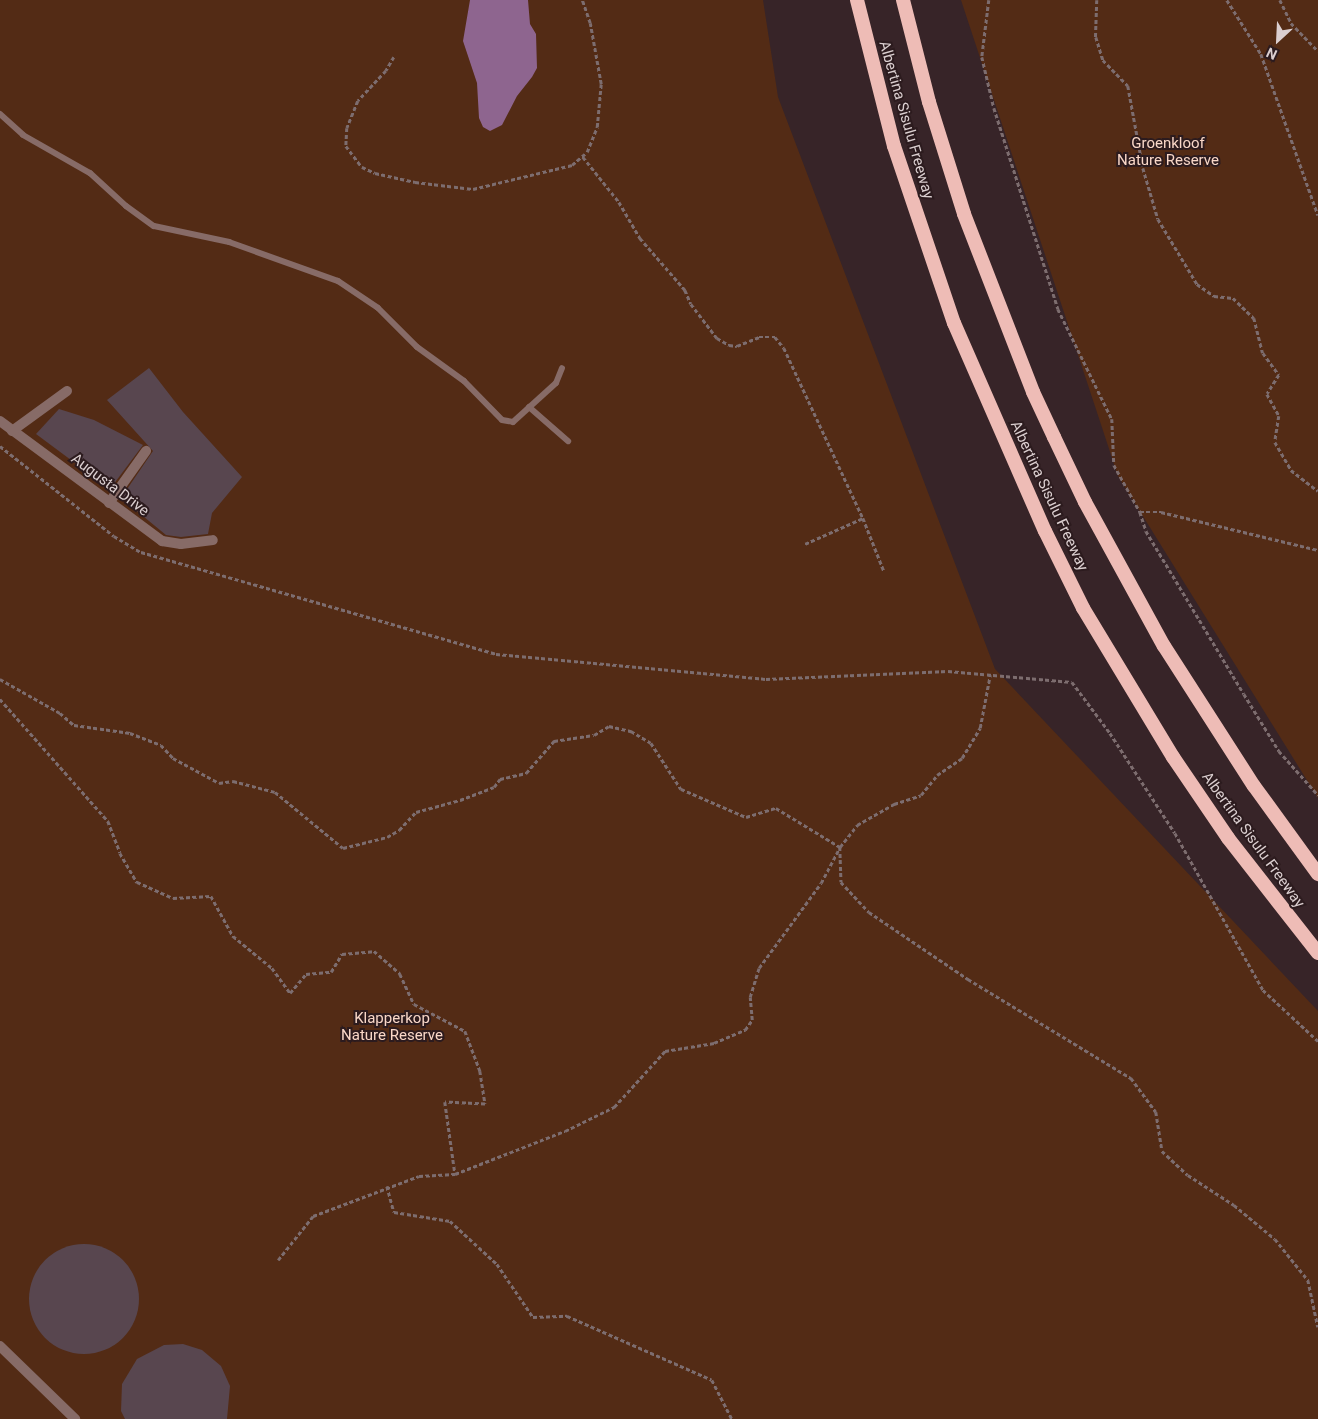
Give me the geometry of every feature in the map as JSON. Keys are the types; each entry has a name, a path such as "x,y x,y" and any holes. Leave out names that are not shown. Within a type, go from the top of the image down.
{"highway":[{"name":"Albertina Sisulu Freeway","path":"857,0 894,146 954,322 1045,531 1083,608 1173,757 1228,838 1318,953"},
{"name":"Albertina Sisulu Freeway","path":"902,0 929,102 964,214 1033,392 1070,470 1164,646 1254,786 1318,874"}],"street":[{"path":"12,430 67,391"},
{"name":"Augusta Drive","path":"0,421 162,541 188,544 213,540"},
{"path":"110,503 146,451"},
{"path":"0,1346 75,1419"}],"lane":[{"path":"0,114 23,135 90,173 126,206 154,226 229,242 338,281 378,308 417,347 464,381 502,420 513,422 556,383 562,368"},
{"path":"529,407 568,441"}],"path":[{"path":"394,57 386,71 358,101 346,128 346,146 362,167 407,180 473,189 572,164 583,157 597,127 602,84 590,23 582,0"},
{"path":"989,0 982,57 994,108 1058,309 1112,419 1114,464 1140,512 1146,531 1279,751 1318,795"},
{"path":"1097,0 1096,37 1103,60 1128,86 1143,168 1158,219 1197,284 1214,296 1233,298 1254,318 1263,353 1279,375 1267,394 1279,416 1275,442 1292,470 1318,491"},
{"path":"1227,0 1261,54 1318,215"},
{"path":"1280,0 1291,23 1318,50"},
{"path":"583,157 619,202 640,238 685,290 691,304 717,338 728,345 737,346 759,337 775,337 784,348 864,518 884,571"},
{"path":"0,446 114,536 141,552 496,654 624,664 766,679 948,671 1072,682 1110,733 1175,833 1263,990 1318,1041"},
{"path":"1140,512 1161,512 1318,550"},
{"path":"804,544 864,518"},
{"path":"278,1260 313,1216 387,1186 419,1176 455,1174 614,1107 665,1051 714,1042 745,1030 752,1020 750,997 759,968 821,882 840,847 857,825 894,804 921,795 937,774 962,758 980,728 990,675"},
{"path":"0,679 60,713 74,725 130,733 161,745 173,758 219,783 233,781 275,792 343,848 387,836 399,830 416,812 460,800 494,787 500,779 526,773 554,741 594,735 609,726 623,727 651,743 681,789 746,817 776,808 840,847"},
{"path":"0,699 108,821 120,854 137,882 173,898 211,896 233,936 272,968 290,993 306,974 331,972 342,954 374,952 400,974 414,1004 465,1031 480,1071 484,1104 445,1102 455,1174"},
{"path":"840,847 841,882 869,912 968,979 1131,1078 1156,1112 1162,1150 1188,1176 1234,1205 1276,1239 1308,1280 1318,1326"},
{"path":"387,1186 394,1212 450,1221 498,1264 533,1317 567,1316 712,1380 732,1419"}],"green space":[{"name":"Klapperkop Nature Reserve","path":"0,0 763,0 778,97 995,669 1318,1011 1318,1419 0,1419"},
{"name":"Groenkloof Nature Reserve","path":"961,0 1318,0 1318,798 1118,476"}],"shaded area":[{"path":"470,0 528,0 530,24 536,34 537,68 517,96 502,125 490,131 483,127 479,118 477,83 463,41"}],"building":[{"path":"149,368 183,412 242,477 212,513 208,534 181,537 166,535 121,498 153,451 107,400"},
{"path":"59,409 94,420 143,445 110,489 36,434"},
{"path":"84,1244 105,1248 123,1260 135,1278 139,1299 135,1320 123,1338 105,1350 84,1354 63,1350 45,1338 33,1320 29,1299 33,1278 45,1260 63,1248"},
{"path":"183,1344 202,1350 221,1366 230,1386 227,1419 125,1419 121,1411 122,1384 137,1359 164,1345"}]}
